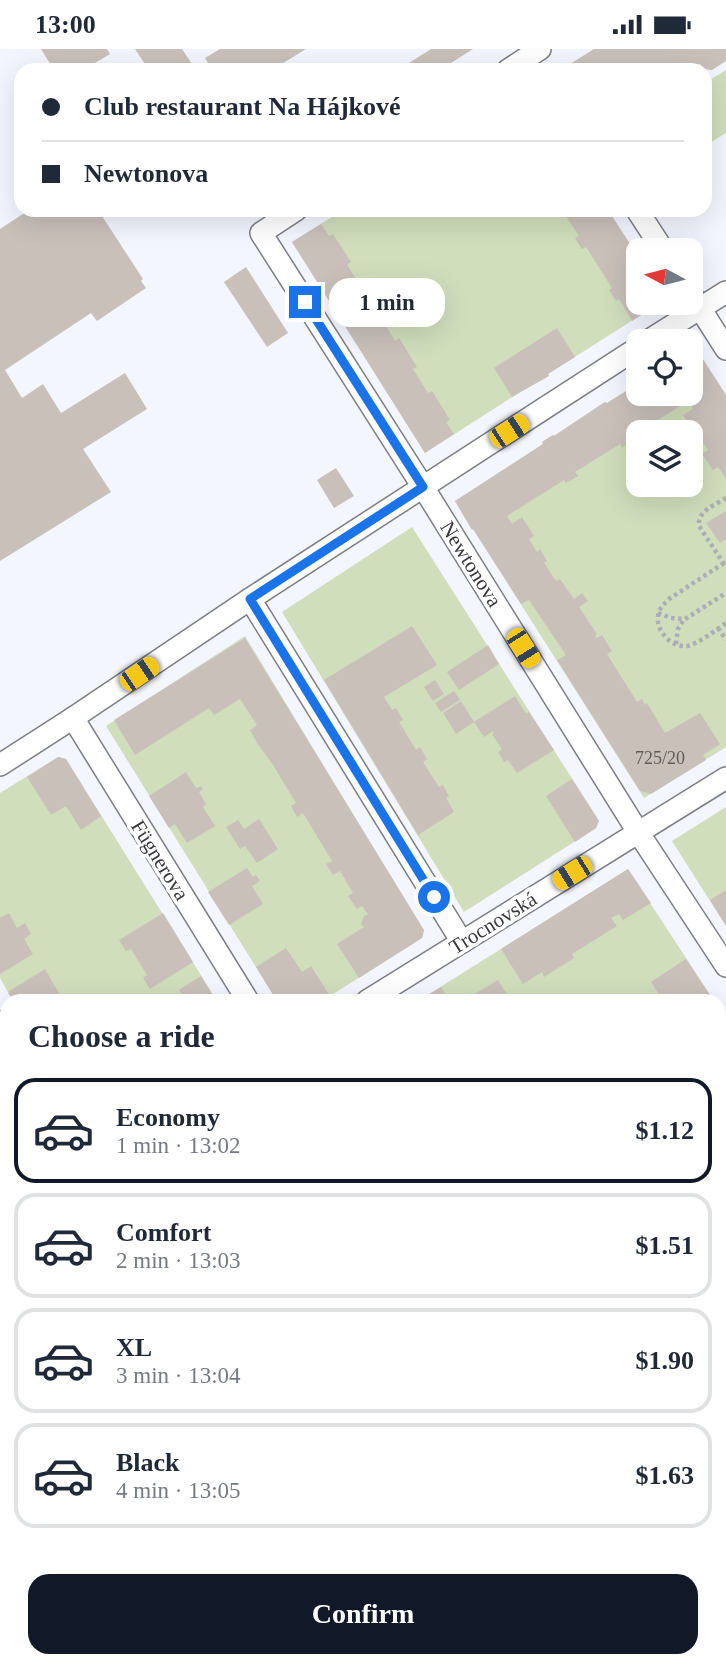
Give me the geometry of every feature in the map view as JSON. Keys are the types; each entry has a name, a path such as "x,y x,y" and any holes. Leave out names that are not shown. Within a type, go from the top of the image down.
{"street":[{"name":"Newtonova","path":"285,217 261,233 638,832 726,966"},
{"path":"642,217 655,238"},
{"path":"704,299 726,292"},
{"path":"704,314 726,349"},
{"path":"662,329 679,315"},
{"path":"0,765 626,355"},
{"path":"250,599 462,942"},
{"name":"Fügnerova","path":"73,718 244,994"},
{"name":"Trocnovská","path":"378,994 726,778"}],"path":[{"path":"726,498 701,515 698,521 725,565 674,596 658,613 659,627 664,636 680,646 690,645 726,623"},
{"path":"676,644 678,629 685,619 726,593"},
{"path":"658,613 685,619"},
{"path":"718,628 726,640"}],"green space":[{"path":"726,70 726,133 712,142 712,79"},
{"path":"332,217 613,217 626,238 626,315 641,315 425,453 292,242"},
{"path":"703,359 726,395 726,747 644,798 455,501 543,444 542,442 626,391 626,406 703,406"},
{"path":"412,527 599,821 596,828 464,912 282,612"},
{"path":"245,636 424,931 422,938 333,994 273,994 106,726"},
{"path":"58,757 66,759 213,994 9,994 0,978 0,793"},
{"path":"726,807 726,926 672,841"},
{"path":"628,869 709,994 429,994"}],"building":[{"path":"41,49 107,49 110,54 95,63 50,63"},
{"path":"135,49 182,49 191,63 144,63"},
{"path":"220,49 306,49 283,63 208,63 205,58"},
{"path":"431,49 473,49 451,63 409,63"},
{"path":"594,49 726,49 726,61 712,70 712,63 572,63"},
{"path":"18,217 103,217 143,279 141,281 146,288 97,321 91,313 5,370 22,398 43,384 61,413 125,373 147,409 83,449 111,492 0,561 0,229"},
{"path":"567,217 613,217 626,238 626,311 609,290 612,288 586,247 582,249 575,238 579,236"},
{"path":"321,224 329,236 333,234 351,262 347,265 362,288 366,286 384,315 380,317 395,341 399,338 417,367 413,369 428,393 432,391 450,420 446,422 454,434 425,453 292,242"},
{"path":"246,267 288,333 267,347 224,282"},
{"path":"628,315 641,315 632,321"},
{"path":"557,328 575,357 548,374 549,376 512,397 494,368"},
{"path":"703,359 726,395 726,479 718,467 713,470 703,455 708,450 703,442 703,420 686,420 683,415 693,409 691,406 703,406"},
{"path":"626,391 626,406 680,406 658,420 626,420 626,445 622,448 620,444 575,472 578,476 566,483 564,480 507,516 512,524 522,517 534,536 529,539 537,552 540,549 547,561 544,563 556,581 560,579 574,599 582,593 588,601 579,607 597,634 595,636 597,638 602,635 612,651 607,654 637,702 642,699 645,705 647,703 665,733 700,713 720,744 703,755 706,760 651,794 640,791 557,660 566,655 529,600 521,604 455,501 543,444 542,442"},
{"path":"336,468 354,496 334,508 317,480"},
{"path":"726,511 726,539 720,543 706,523"},
{"path":"412,626 437,665 384,697 392,710 396,708 403,720 399,722 416,750 420,747 427,759 423,762 439,787 443,785 449,796 446,798 454,812 418,835 324,680"},
{"path":"245,638 424,930 422,938 359,978 337,944 364,927 361,924 364,916 368,914 362,906 357,909 348,896 353,893 340,871 333,875 326,864 332,861 303,813 297,817 291,806 296,803 250,730 257,725 240,699 214,715 209,708 135,755 114,720"},
{"path":"488,645 499,664 459,690 447,672"},
{"path":"435,680 444,694 433,701 424,687"},
{"path":"454,691 460,700 441,712 435,703"},
{"path":"515,696 554,750 517,773 508,760 504,762 498,752 502,749 492,734 493,731 484,737 474,722"},
{"path":"461,701 474,722 456,734 443,713"},
{"path":"58,757 66,759 101,816 81,830 66,806 51,815 27,777"},
{"path":"186,772 196,788 201,786 203,789 199,792 206,804 203,807 215,826 187,843 175,824 169,828 149,796"},
{"path":"572,779 599,821 596,828 575,842 546,796"},
{"path":"259,819 278,849 257,863 245,846 240,849 226,827 238,820 244,829"},
{"path":"247,868 253,877 256,875 260,881 252,886 263,904 229,925 208,892"},
{"path":"628,869 651,903 623,920 619,914 611,918 617,926 572,954 574,958 544,977 542,972 523,984 501,949"},
{"path":"726,890 726,926 710,900"},
{"path":"9,913 17,928 25,923 31,934 24,939 33,954 0,974 0,918"},
{"path":"163,913 193,962 150,989 143,978 147,975 131,949 126,951 119,940"},
{"path":"286,948 302,972 311,966 329,994 273,994 256,967"},
{"path":"686,959 709,994 659,994 651,982"},
{"path":"45,969 60,994 9,994 8,992"},
{"path":"201,976 212,994 181,994 179,990"},
{"path":"498,980 507,994 474,994"},
{"path":"441,987 446,994 430,994"}],"route":[{"path":"305,302 423,487 250,599 434,897"}]}
